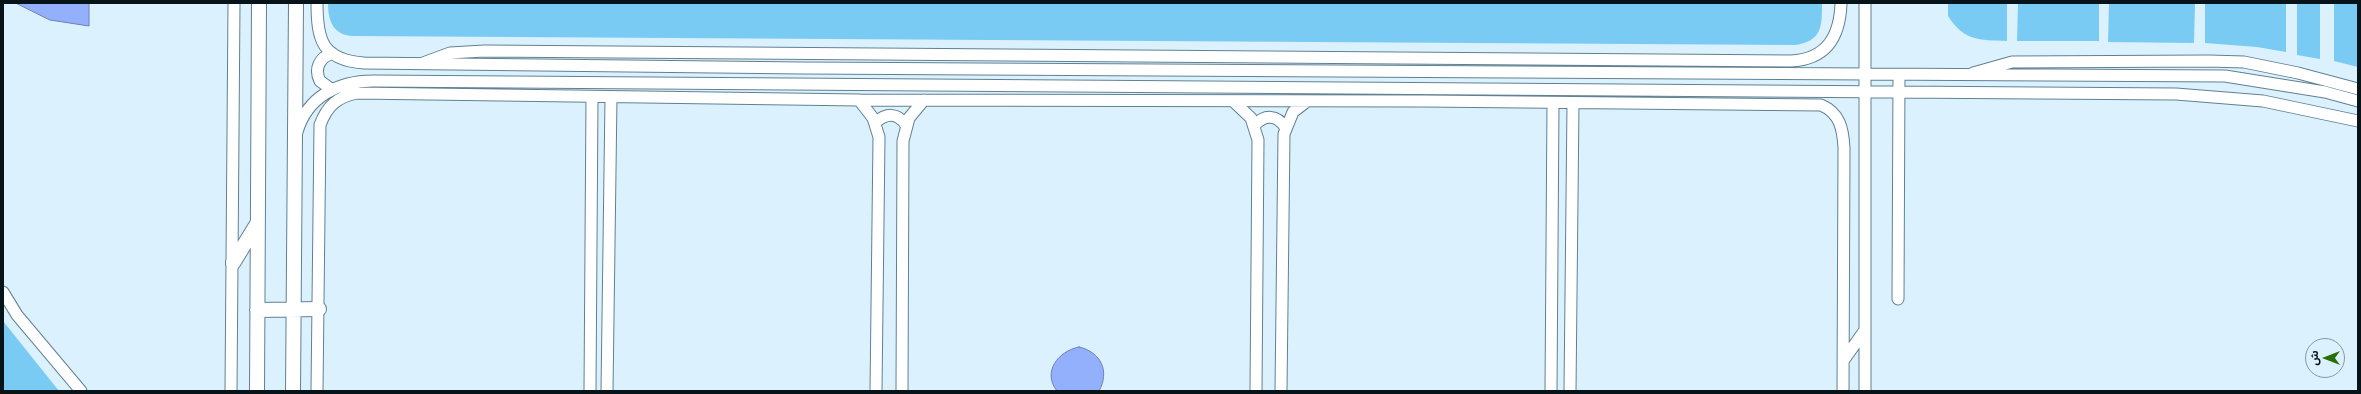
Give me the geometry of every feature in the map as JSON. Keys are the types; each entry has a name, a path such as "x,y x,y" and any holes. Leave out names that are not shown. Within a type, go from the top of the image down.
{"main road":[{"path":"257,391 259,3"},
{"path":"293,391 296,3"},
{"path":"233,263 257,224"},
{"path":"257,310 319,309"}],"street":[{"path":"231,391 234,3"},
{"path":"317,3 319,35 332,53 339,58 355,62 419,65 1751,73 1963,76 2225,76 2325,92 2358,101"},
{"path":"419,65 450,53 484,51 1798,60 1820,52 1835,35 1840,20 1842,3"},
{"path":"1865,3 1865,391"},
{"path":"331,89 320,81 317,73 321,60 332,53"},
{"path":"1751,60 1751,73"},
{"path":"1963,76 2012,62 2244,62 2298,73 2358,89"},
{"path":"1227,70 1227,87"},
{"path":"1898,299 1899,75"},
{"path":"295,138 304,115 312,105 331,89 356,82 401,81 758,85 1751,91 1865,90 2176,94 2221,96 2270,102 2358,121"},
{"path":"401,81 415,94"},
{"path":"758,85 758,98"},
{"path":"1206,87 1206,100"},
{"path":"1751,91 1752,104"},
{"path":"317,391 319,309 318,150 320,125 323,116 332,104 344,96 357,93 611,98 1206,100 1234,102 1821,105 1833,112 1842,127 1844,148 1842,391"},
{"path":"590,391 592,97"},
{"path":"607,391 611,98"},
{"path":"859,100 871,113 879,137 876,391"},
{"path":"902,391 903,149 906,125 912,113 924,100"},
{"path":"1234,102 1246,111 1255,125 1258,140 1256,391"},
{"path":"1281,391 1285,127 1293,112 1306,102"},
{"path":"1551,391 1553,103"},
{"path":"1570,391 1573,103"},
{"path":"875,123 884,116 892,115 900,118 906,125"},
{"path":"1255,125 1258,121 1268,117 1278,120 1285,127"},
{"path":"3,292 17,315 81,391"},
{"path":"1843,361 1865,330"}],"shaded area":[{"path":"16,3 89,3 89,26 50,20"},
{"path":"328,3 1822,3 1822,19 1819,32 1811,40 1795,45 353,36 346,35 336,30 329,16"},
{"path":"1948,3 2007,3 2007,41 1973,38 1966,35 1948,16"},
{"path":"2018,3 2099,3 2099,41 2017,41"},
{"path":"2109,3 2195,3 2194,43 2108,42"},
{"path":"2205,3 2286,3 2286,52 2257,47 2205,43"},
{"path":"2297,3 2320,3 2320,59 2297,55"},
{"path":"2334,3 2358,3 2358,67 2334,61"},
{"path":"3,321 59,391 3,391"},
{"path":"1079,347 1093,353 1101,363 1104,376 1099,391 1057,391 1051,377 1054,363 1071,349"}]}
